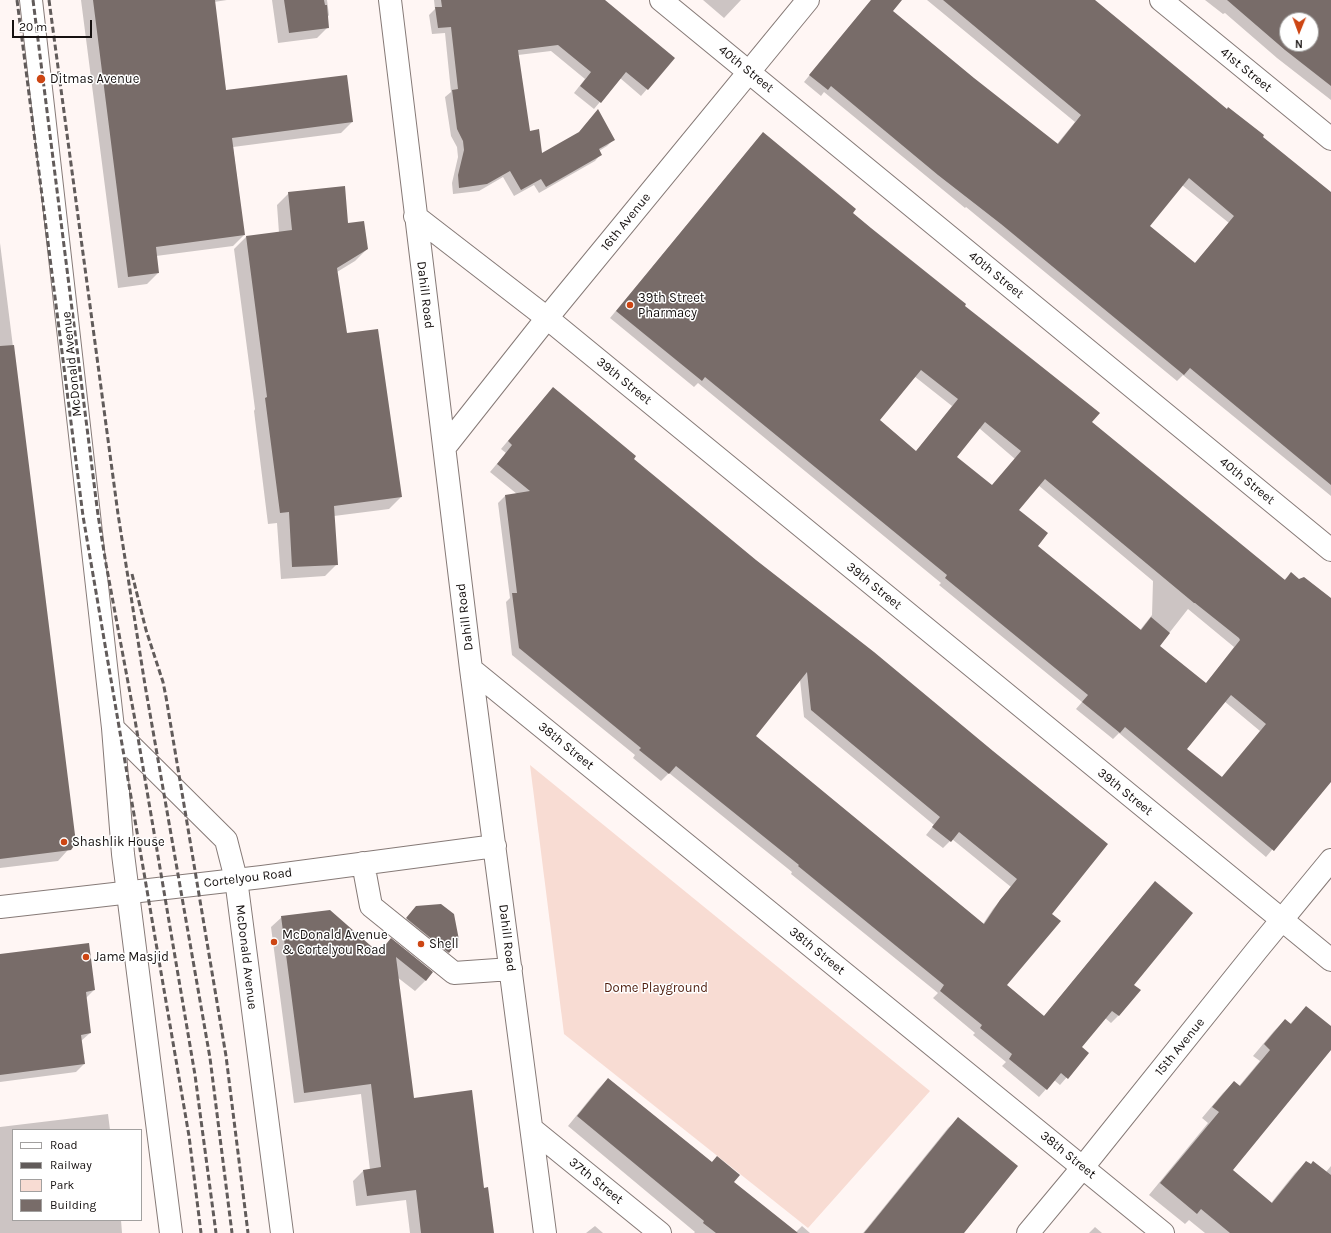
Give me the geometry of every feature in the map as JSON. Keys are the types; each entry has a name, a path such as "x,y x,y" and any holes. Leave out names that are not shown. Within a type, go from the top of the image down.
{"street":[{"name":"McDonald Avenue","path":"30,0 113,728 123,854 171,1233"},
{"name":"Dahill Road","path":"390,0 471,668 545,1233"},
{"name":"40th Street","path":"661,0 1331,550"},
{"name":"16th Avenue","path":"445,446 547,318 808,0"},
{"name":"41st Street","path":"1162,0 1331,139"},
{"name":"39th Street","path":"415,216 547,318 1331,960"},
{"name":"38th Street","path":"471,668 1163,1233"},
{"name":"McDonald Avenue","path":"113,728 226,840 236,879 282,1233"},
{"name":"Cortelyou Road","path":"0,907 262,877 495,846"},
{"name":"15th Avenue","path":"1028,1233 1083,1168 1331,860"},
{"path":"363,863 371,906 454,973 511,969"},
{"name":"37th Street","path":"532,1128 660,1233"}],"green space":[{"name":"Dome Playground","path":"530,765 930,1091 808,1228 564,1034"}],"building":[{"path":"93,0 215,0 226,90 347,75 353,122 232,138 245,235 156,247 159,273 128,277"},
{"path":"284,0 324,0 325,5 327,5 329,28 289,33"},
{"path":"441,0 605,0 675,58 648,90 626,72 601,103 580,86 591,72 558,45 518,50 530,131 539,129 542,153 579,132 598,109 615,140 599,149 602,155 546,187 541,179 521,190 510,171 487,184 459,188 458,175 464,150 463,141 457,129 452,90 458,89 451,27 438,28 435,7 442,7"},
{"path":"871,0 902,0 893,11 974,78 1058,144 1081,115 943,0 1095,0 1227,109 1228,107 1264,135 1263,137 1331,192 1331,485 1190,368 1184,375 831,86 828,90 809,75","holes":["1189,178 1234,216 1195,263 1150,226"]},
{"path":"1227,0 1331,0 1331,86 1288,52 1319,52 1319,12 1279,12 1279,45"},
{"path":"763,132 856,209 853,213 966,304 965,306 1100,413 1092,422 1285,580 1291,572 1299,579 1304,577 1331,598 1331,782 1274,851 1125,727 1120,733 1082,702 1088,695 945,578 947,575 705,377 702,381 616,311","holes":["921,370 958,399 916,451 880,420","985,422 1021,451 992,485 957,457","1045,479 1240,640 1206,683 1160,646 1170,633 1151,617 1141,630 1038,546 1048,533 1019,510","1231,695 1266,724 1222,777 1187,749"]},
{"path":"345,186 348,223 364,221 368,249 337,268 347,333 378,329 402,497 334,506 338,565 292,567 289,512 280,513 265,398 267,397 246,236 292,230 288,192"},
{"path":"14,345 76,843 71,850 0,859 0,346"},
{"path":"553,387 636,456 634,459 756,560 874,652 1108,844 1052,914 1061,921 1007,985 1044,1016 1155,881 1193,913 1134,985 1141,990 1119,1016 1112,1011 1082,1047 1089,1053 1068,1079 1061,1073 1047,1090 1009,1059 1012,1054 980,1028 982,1025 940,991 944,985 676,766 669,774 639,750 641,748 519,648 512,593 517,593 505,495 530,491 497,464 512,445 508,441","holes":["807,672 811,710 940,817 932,827 951,842 959,832 1017,879 1000,900 984,924 756,736"]},
{"path":"441,904 454,914 459,940 449,953 406,918 416,906"},
{"path":"330,910 379,953 391,938 433,972 426,981 396,957 414,1098 472,1090 484,1188 488,1187 494,1233 421,1233 416,1190 367,1196 363,1170 381,1167 371,1084 304,1093 281,916"},
{"path":"89,943 95,990 86,992 91,1033 81,1035 85,1064 0,1075 0,954"},
{"path":"1306,1006 1331,1026 1331,1050 1233,1170 1272,1203 1306,1161 1311,1164 1313,1161 1331,1175 1331,1233 1230,1233 1201,1209 1197,1214 1160,1183 1219,1112 1212,1107 1234,1081 1240,1086 1270,1050 1264,1044 1285,1019 1291,1024"},
{"path":"608,1078 712,1162 717,1156 740,1175 734,1182 798,1233 716,1233 703,1223 704,1221 577,1116"},
{"path":"958,1117 1018,1166 964,1233 864,1233"}],"railway":[{"path":"17,0 83,516 189,1136 201,1233"},
{"path":"33,0 98,515 135,720 195,1075 216,1233"},
{"path":"49,0 118,514 145,685 210,1058 232,1233"},
{"path":"132,574 146,630 163,682 166,697 226,1056 248,1233"}],"place":[{"name":"Ditmas Avenue","path":"41,79"},
{"name":"39th Street Pharmacy","path":"630,305"},
{"name":"Shashlik House","path":"64,842"},
{"name":"McDonald Avenue & Cortelyou Road","path":"274,942"},
{"name":"Shell","path":"421,944"},
{"name":"Jame Masjid","path":"86,957"}]}
